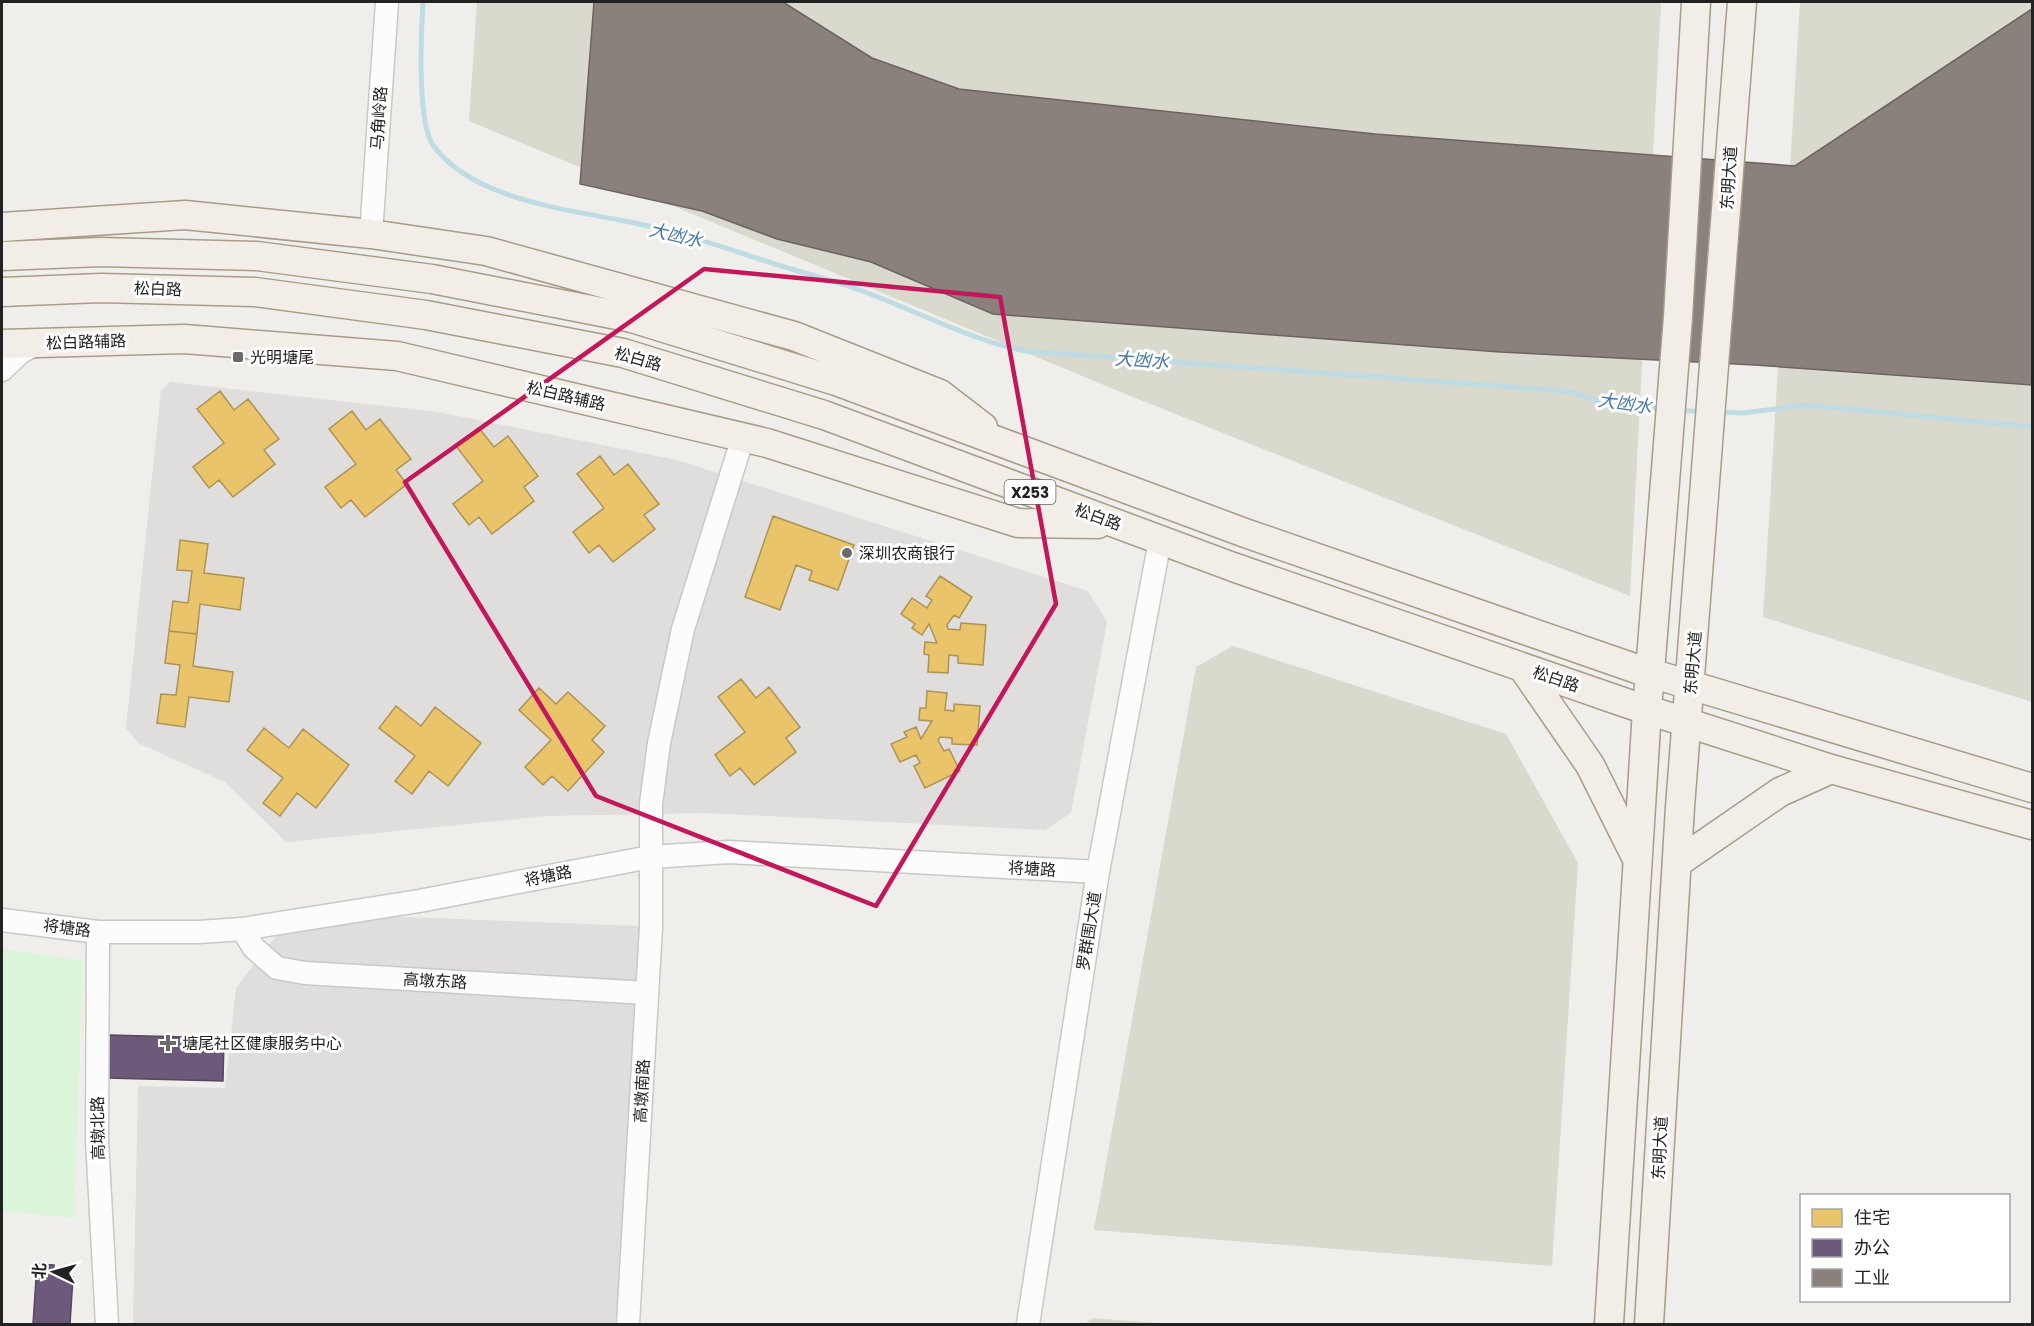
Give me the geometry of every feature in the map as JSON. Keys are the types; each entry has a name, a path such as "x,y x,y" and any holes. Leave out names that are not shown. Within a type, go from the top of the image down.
{"main road":[{"path":"1609,1324 1647,710 1678,318 1696,2"},
{"name":"东明大道","path":"1649,1324 1677,863 1742,2"},
{"path":"2,227 185,215 371,234 486,251 794,336 940,394 1006,444"},
{"name":"X253","path":"2,256 101,252 257,256 432,279 632,318 836,381 1245,533 1650,673 2032,788"},
{"name":"松白路","path":"2,292 101,288 255,292 426,315 623,353 824,415 1118,525 1647,710 1831,769 2032,825"},
{"name":"松白路辅路","path":"2,344 184,339 397,356 743,437 1018,523 1118,525"},
{"path":"1523,668 1590,765 1638,861"},
{"path":"1677,863 1780,792 1831,769"}],"street":[{"name":"马角岭路","path":"371,234 387,2"},
{"path":"2,370 21,352 38,343"},
{"name":"高墩南路","path":"628,1324 651,927 651,804 659,742 683,629 743,437"},
{"name":"罗群围大道","path":"1028,1324 1098,873 1160,540"},
{"name":"将塘路","path":"2,920 98,932 199,932 242,929 419,901 650,857 729,852 1098,873"},
{"name":"高墩东路","path":"242,929 254,948 277,968 305,973 647,993"},
{"name":"高墩北路","path":"98,932 97,1140 107,1324"}],"highlighted area":[{"path":"704,269 1000,297 1056,604 876,906 596,796 405,482"}],"shaded area":[{"path":"477,2 1661,2 1630,596 1123,393 469,121"},
{"path":"1800,2 2032,2 2032,702 1763,617"},
{"path":"170,382 438,412 677,460 1088,591 1107,622 1071,813 1045,830 705,813 547,816 286,842 225,782 138,743 126,728 161,390"},
{"path":"1233,646 1506,734 1578,863 1552,1266 1094,1230 1196,667"},
{"path":"294,913 640,926 619,1324 133,1324 138,1086 225,1088 236,988"},
{"path":"1093,1318 1169,1324 1085,1324"}],"green space":[{"path":"2,949 83,961 74,1218 2,1211"}],"building: 住宅":[{"path":"220,391 234,410 248,399 279,439 264,450 275,464 233,497 219,480 209,488 193,467 224,443 197,409"},
{"path":"352,411 366,430 380,419 411,459 396,470 407,484 365,517 351,500 341,508 325,487 356,464 329,429"},
{"path":"479,428 494,447 508,436 538,476 524,487 534,501 492,534 479,517 469,525 453,504 483,481 456,446"},
{"path":"600,456 614,475 628,464 659,504 644,515 655,529 613,562 599,545 589,553 573,532 604,508 577,474"},
{"path":"773,516 854,545 838,590 809,580 812,571 796,565 780,610 745,597"},
{"path":"180,540 208,544 204,573 244,578 240,610 200,604 197,634 169,631 173,601 188,603 192,571 177,570"},
{"path":"940,576 972,597 959,618 954,615 947,625 948,629 960,630 961,623 986,625 983,665 958,663 958,656 949,655 948,673 928,672 929,655 924,654 925,642 937,643 929,624 922,635 912,628 915,624 901,614 912,598 927,608 932,600 926,596"},
{"path":"169,631 197,634 193,666 233,672 229,702 189,697 185,727 157,723 161,694 176,695 180,665 165,663"},
{"path":"741,679 756,698 769,687 800,727 786,738 796,752 754,785 740,768 730,776 715,755 745,732 718,697"},
{"path":"539,688 556,704 568,692 605,726 592,740 604,752 568,791 552,776 543,785 525,767 551,740 519,710"},
{"path":"927,691 947,693 945,710 954,711 954,704 980,706 977,745 952,744 952,738 940,737 938,740 944,751 949,749 960,771 925,788 914,766 920,763 916,755 900,762 891,744 907,737 904,732 916,727 921,739 932,721 919,720 920,708 926,708"},
{"path":"396,706 421,726 435,707 481,743 448,786 429,771 412,794 395,781 415,756 379,728"},
{"path":"264,728 289,748 303,729 349,765 316,808 297,793 280,816 263,803 283,778 247,750"}],"building: 办公":[{"path":"108,1035 224,1038 223,1081 107,1078"},
{"path":"37,1264 54,1265 53,1276 73,1277 70,1324 33,1324"}],"building: 工业":[{"path":"594,2 783,2 872,58 959,89 1375,134 1795,166 2032,9 2032,385 1755,365 1500,352 993,314 871,262 777,239 702,211 580,184"}],"waterway":[{"name":"大凼水","path":"423,2 422,97 424,117 433,145 451,164 473,179 525,200 653,227 689,237 850,286 967,334 1025,351 1567,391 1614,406 1664,409"},
{"name":"大凼水","path":"1718,412 1743,413 1806,405 2032,427"},
{"name":"大凼水","path":"1679,410 1703,412"}],"place":[{"name":"光明塘尾","path":"238,357"},
{"name":"深圳农商银行","path":"847,553"},
{"name":"塘尾社区健康服务中心","path":"168,1043"}]}
